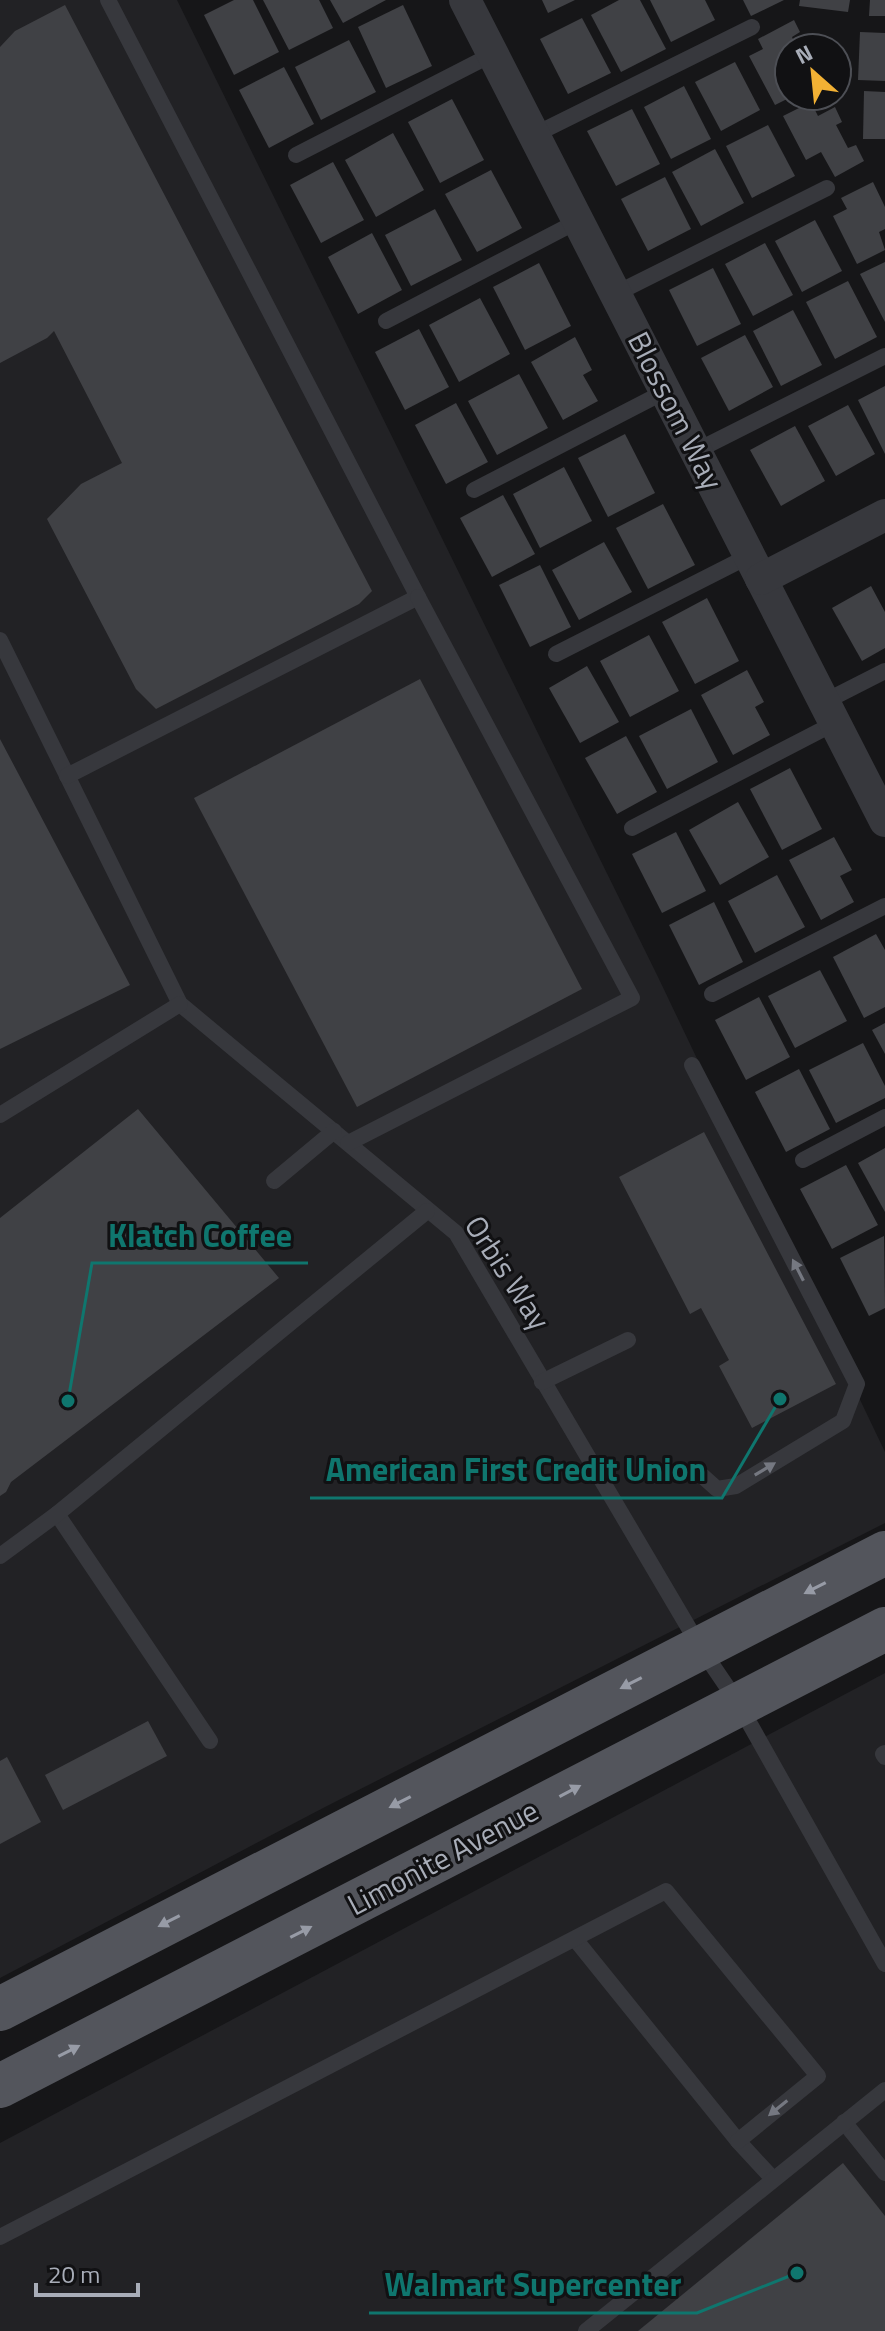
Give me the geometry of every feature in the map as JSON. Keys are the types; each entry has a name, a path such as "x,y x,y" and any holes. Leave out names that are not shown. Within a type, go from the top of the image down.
{"main road":[{"path":"0,2009 885,1553"},
{"name":"Limonite Avenue","path":"0,2086 885,1629"}],"street":[{"name":"Blossom Way","path":"465,0 885,821"},
{"path":"755,568 885,515"}],"lane":[{"path":"108,0 418,597 632,998 348,1143"},
{"path":"534,135 752,27"},
{"path":"296,155 493,54"},
{"path":"615,294 827,188"},
{"path":"386,321 578,221"},
{"path":"696,451 885,356"},
{"path":"474,490 666,391"},
{"path":"556,654 755,568"},
{"path":"67,776 418,597"},
{"path":"0,640 180,1004 0,1115"},
{"path":"632,828 830,712 885,671"},
{"path":"712,994 885,906"},
{"name":"Orbis Way","path":"180,1004 456,1233 700,1647 738,1703"},
{"path":"692,1065 857,1384 843,1421 736,1486 717,1489 698,1472"},
{"path":"803,1160 885,1117"},
{"path":"274,1181 334,1131"},
{"path":"0,1556 57,1514 427,1211"},
{"path":"542,1382 628,1340"},
{"path":"57,1514 210,1741"},
{"path":"738,1703 885,1964"},
{"path":"0,2237 666,1891 818,2076 738,2141"},
{"path":"575,1939 738,2141 773,2179"},
{"path":"586,2331 885,2090"},
{"path":"844,2122 885,2173"}],"shaded area":[{"path":"0,0 177,0 658,977 885,1452 885,1523 325,1807 0,1978"},
{"path":"885,1673 885,2331 0,2331 0,2143"}],"building":[{"path":"234,0 253,0 279,52 234,75 204,15"},
{"path":"263,0 319,0 333,28 289,50"},
{"path":"330,0 386,0 343,23"},
{"path":"542,0 575,0 548,13"},
{"path":"619,0 640,0 666,49 621,72 591,15"},
{"path":"650,0 705,0 715,20 671,42"},
{"path":"743,0 784,0 751,16"},
{"path":"800,0 850,0 848,12 799,6"},
{"path":"870,0 885,0 885,16 869,16"},
{"path":"65,5 372,591 359,604 156,709 136,689 47,519 81,484 122,463 54,331 47,338 0,363 0,47 15,31"},
{"path":"403,5 432,66 386,88 358,27"},
{"path":"582,18 611,73 568,94 540,39"},
{"path":"794,20 800,32 773,32 773,101 749,56 763,49 758,39"},
{"path":"860,32 885,33 885,81 858,80"},
{"path":"349,40 376,92 321,120 295,67"},
{"path":"735,62 760,110 721,131 695,82"},
{"path":"284,67 314,124 269,148 239,90"},
{"path":"684,86 711,139 671,159 644,107"},
{"path":"864,91 885,92 885,139 863,139"},
{"path":"452,99 484,160 440,183 408,122"},
{"path":"632,109 660,164 616,186 587,131"},
{"path":"791,112 816,112 818,116 837,112 842,122 836,125 848,148 856,145 864,161 835,177 821,152 806,160 783,116"},
{"path":"768,125 795,176 752,198 726,146"},
{"path":"393,133 424,190 376,217 345,160"},
{"path":"715,149 744,203 701,226 672,172"},
{"path":"333,162 364,220 321,243 290,185"},
{"path":"491,170 522,228 477,252 445,194"},
{"path":"665,177 691,229 648,251 621,199"},
{"path":"873,182 885,207 885,229 879,232 885,250 857,264 833,216 847,209 841,198"},
{"path":"435,209 462,260 411,286 385,235"},
{"path":"815,220 842,271 802,292 775,241"},
{"path":"372,233 402,290 358,314 328,257"},
{"path":"765,243 793,295 753,316 725,264"},
{"path":"885,262 885,322 860,274"},
{"path":"539,263 571,326 525,350 493,287"},
{"path":"713,268 741,324 697,346 669,290"},
{"path":"848,281 877,337 835,359 806,302"},
{"path":"480,298 510,354 459,382 429,325"},
{"path":"793,310 822,365 781,386 753,331"},
{"path":"419,329 449,387 405,410 375,352"},
{"path":"745,335 773,387 729,411 701,358"},
{"path":"575,337 592,370 583,375 598,401 563,420 531,362"},
{"path":"519,374 548,428 497,455 468,401"},
{"path":"885,386 885,454 858,400"},
{"path":"456,403 488,462 446,484 415,425"},
{"path":"848,405 875,454 836,476 808,426"},
{"path":"795,426 825,481 781,506 750,450"},
{"path":"625,434 655,493 608,517 578,458"},
{"path":"564,467 592,521 540,548 513,494"},
{"path":"503,495 535,554 492,577 460,518"},
{"path":"663,504 695,565 648,589 616,528"},
{"path":"604,542 632,592 579,620 552,570"},
{"path":"540,565 571,627 530,647 499,585"},
{"path":"871,586 885,612 885,648 862,661 832,608"},
{"path":"707,598 739,661 695,684 662,622"},
{"path":"649,635 679,691 630,717 600,661"},
{"path":"587,666 619,722 580,743 549,688"},
{"path":"747,670 764,702 755,707 770,735 733,755 701,695"},
{"path":"420,679 582,989 357,1107 194,798"},
{"path":"691,709 718,762 667,789 639,736"},
{"path":"626,736 657,792 617,814 585,758"},
{"path":"0,739 130,985 0,1049"},
{"path":"790,768 822,829 782,850 750,789"},
{"path":"738,802 769,857 720,885 689,830"},
{"path":"676,832 706,891 662,913 632,854"},
{"path":"834,837 852,870 840,876 854,902 821,920 789,860"},
{"path":"777,875 805,927 755,953 728,901"},
{"path":"714,902 743,962 699,985 669,925"},
{"path":"876,934 885,950 885,1007 864,1018 833,957"},
{"path":"820,970 847,1021 795,1048 768,996"},
{"path":"759,997 790,1057 746,1080 715,1020"},
{"path":"885,1023 885,1054 872,1030"},
{"path":"863,1043 885,1086 885,1098 836,1123 809,1070"},
{"path":"799,1069 830,1129 786,1152 755,1092"},
{"path":"138,1109 279,1278 11,1482 0,1496 0,1218"},
{"path":"704,1132 836,1384 752,1428 719,1366 729,1360 701,1308 690,1314 619,1177"},
{"path":"885,1148 885,1212 858,1163"},
{"path":"846,1165 878,1225 832,1249 800,1189"},
{"path":"884,1236 885,1308 869,1316 840,1258"},
{"path":"148,1721 167,1756 63,1810 45,1775"},
{"path":"7,1757 41,1822 0,1844 0,1761"},
{"path":"843,2163 885,2216 885,2331 638,2331"}],"place":[{"name":"American First Credit Union","path":"780,1399"},
{"name":"Klatch Coffee","path":"68,1401"},
{"name":"Walmart Supercenter","path":"797,2273"}]}
